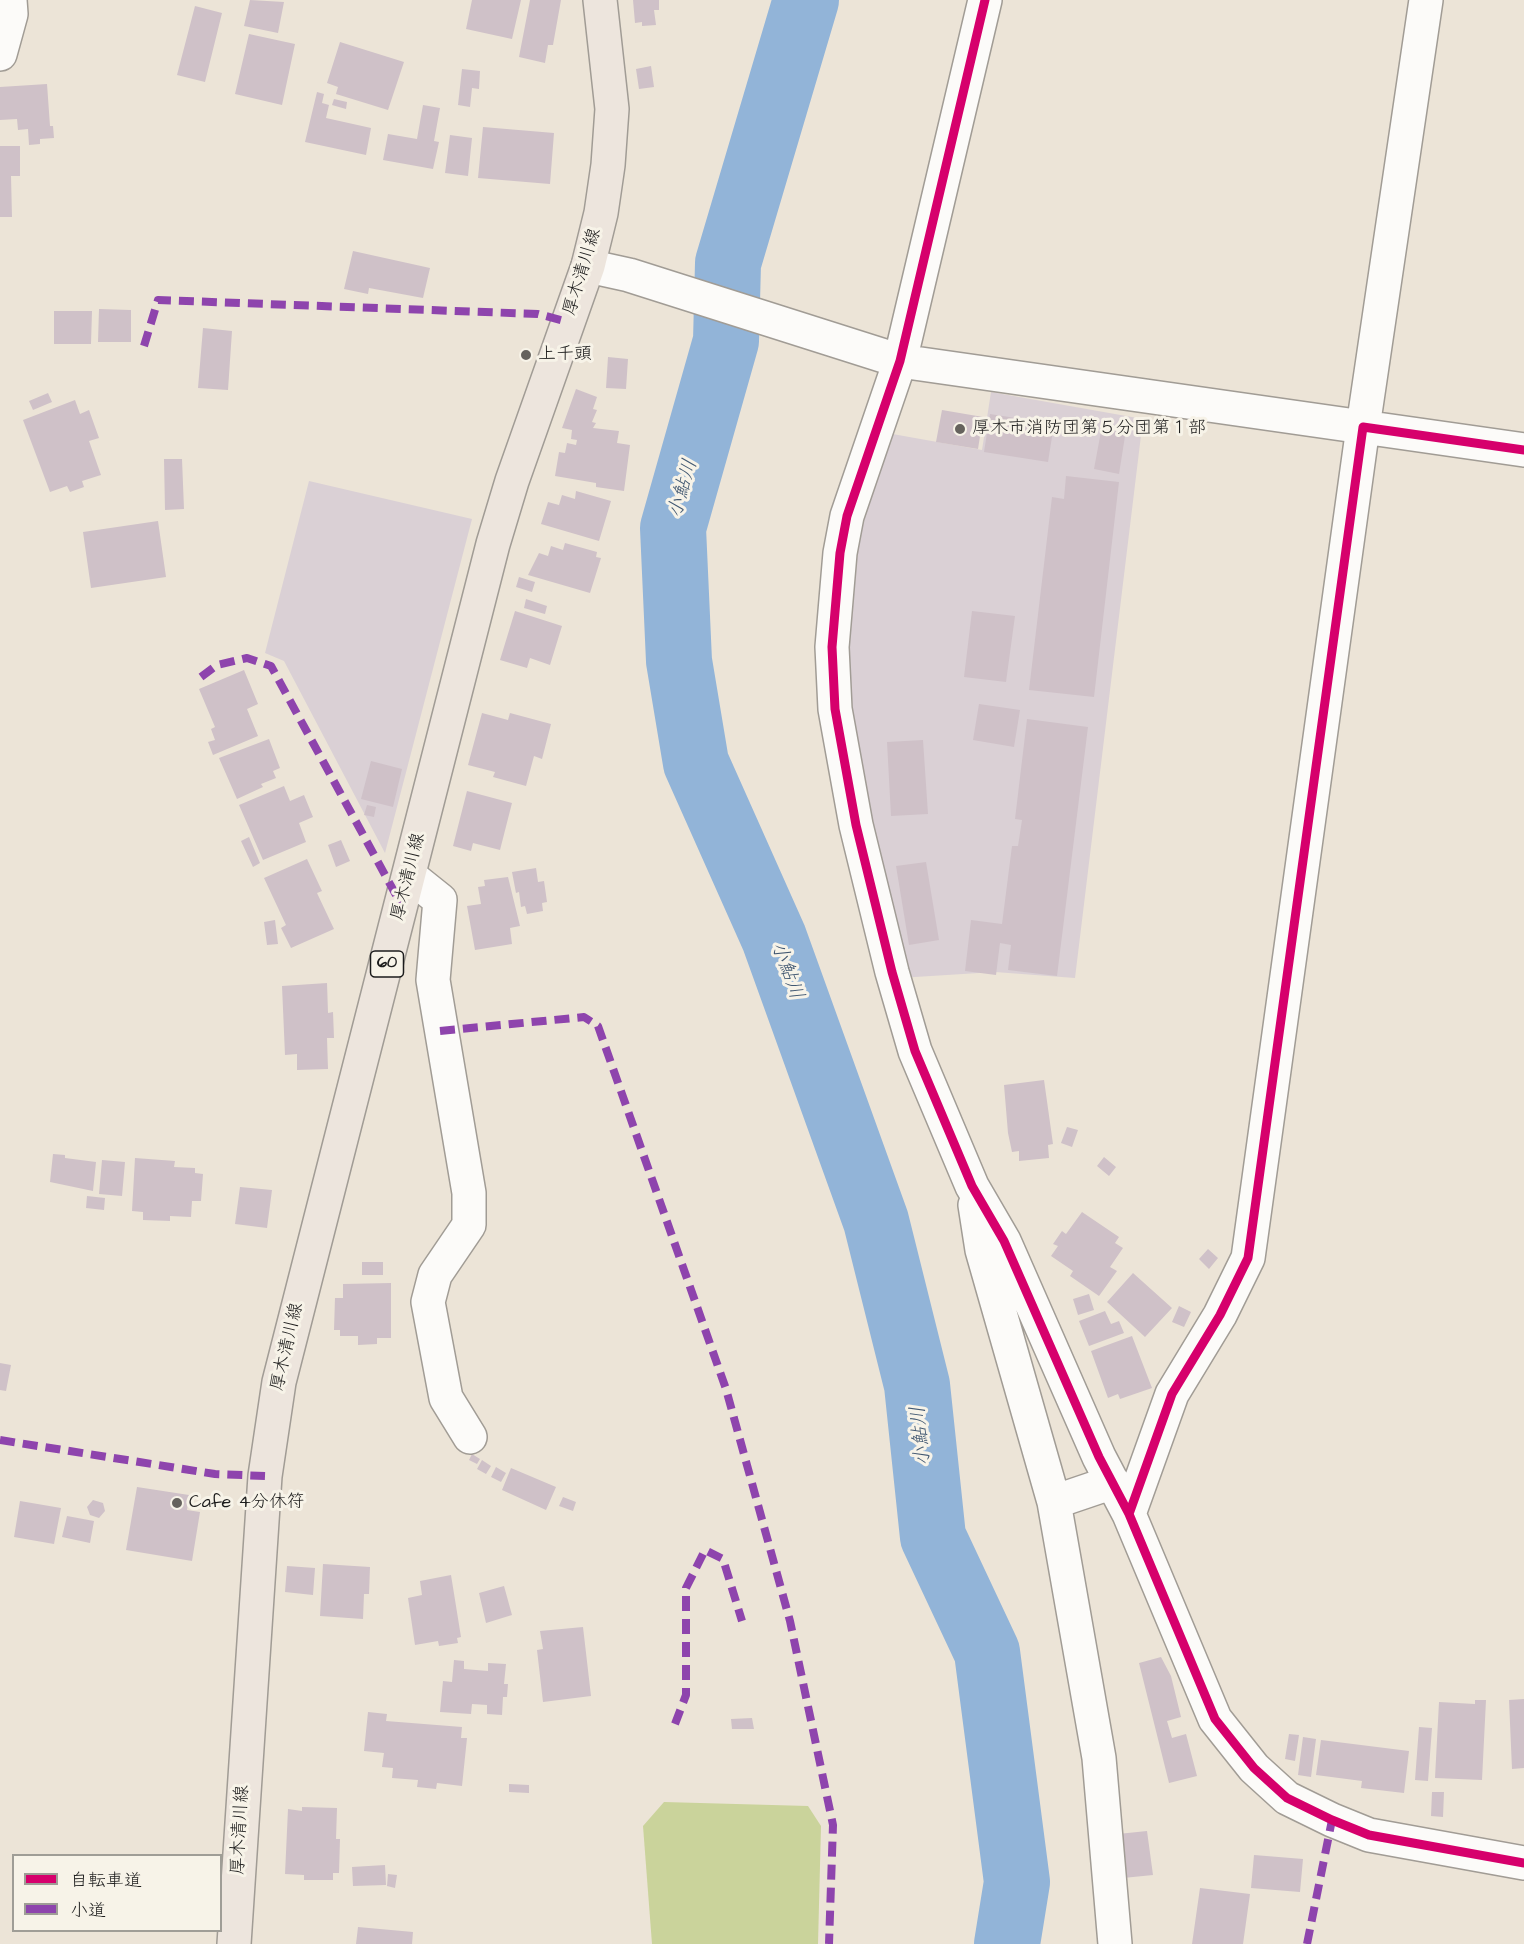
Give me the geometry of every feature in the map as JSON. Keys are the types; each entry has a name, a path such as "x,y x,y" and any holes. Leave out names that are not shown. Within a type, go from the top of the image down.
{"main road":[{"name":"厚木清川線","path":"234,1944 265,1476 279,1382 493,544 512,481 588,266 602,206 612,109 600,0"}],"street":[{"path":"0,54 11,14 10,0"},
{"path":"985,0 893,359 847,516 840,553 832,647 835,709 856,825 915,1051 972,1186 1004,1241 1099,1457 1129,1514 1215,1719 1254,1768 1287,1798 1369,1835 1524,1863"},
{"path":"1129,1514 1172,1394 1220,1315 1248,1258 1363,427 1426,0"},
{"path":"588,266 629,275 893,359 1524,450"},
{"path":"410,876 440,900 433,980 435,998 456,993 451,1031 469,1193 468,1225 435,1275 428,1302 446,1398 470,1437"},
{"path":"972,1186 982,1250 1054,1502 1099,1758 1115,1944"},
{"path":"1054,1502 1113,1482"}],"shaded area":[{"path":"991,392 1143,419 1075,978 995,972 899,978 843,674 855,533 887,433 982,450"},
{"path":"309,481 472,519 385,853 284,661 265,653"}],"green space":[{"path":"664,1802 808,1806 821,1826 818,1944 652,1944 643,1826"}],"building":[{"path":"250,0 284,2 278,33 244,26"},
{"path":"472,0 521,0 512,39 466,29"},
{"path":"530,0 561,0 553,45 548,45 545,63 519,57"},
{"path":"633,0 659,0 659,10 654,10 656,25 642,26 642,22 635,23"},
{"path":"195,6 222,13 205,82 177,75"},
{"path":"249,34 295,44 282,105 235,94"},
{"path":"340,42 404,62 388,110 336,94 338,87 327,83"},
{"path":"651,66 654,87 639,89 636,69"},
{"path":"462,69 480,71 479,89 472,88 470,107 458,105"},
{"path":"47,84 50,126 53,126 54,138 40,139 40,144 29,145 28,129 18,130 17,119 0,120 0,87"},
{"path":"317,92 324,94 322,103 329,105 326,118 371,128 366,155 305,142"},
{"path":"334,99 347,102 346,109 332,105"},
{"path":"423,105 440,108 434,141 439,142 433,169 383,160 388,134 417,139"},
{"path":"483,127 554,133 550,184 478,178"},
{"path":"450,135 472,138 468,176 445,173"},
{"path":"0,146 20,146 20,176 11,176 12,217 0,217"},
{"path":"353,251 430,268 423,298 369,288 368,294 344,289"},
{"path":"99,309 131,310 131,342 98,342"},
{"path":"54,311 92,311 91,344 54,344"},
{"path":"203,328 232,331 228,390 198,388"},
{"path":"608,357 628,359 626,389 606,388"},
{"path":"576,389 597,397 593,409 597,410 592,422 596,423 593,428 619,431 617,443 630,445 624,491 596,487 596,483 555,476 559,452 565,453 567,443 576,445 577,440 571,439 572,430 562,428"},
{"path":"48,393 52,402 33,410 29,401"},
{"path":"75,400 80,414 89,410 99,438 89,441 101,475 82,481 84,487 70,492 67,486 50,492 23,420"},
{"name":"厚木市消防団第５分団第１部","path":"942,410 983,417 978,449 936,442"},
{"path":"990,414 1054,424 1048,462 984,452"},
{"path":"1102,426 1126,430 1119,474 1094,469"},
{"path":"164,459 182,459 184,509 165,510"},
{"path":"1066,476 1119,482 1094,697 1029,690 1052,497 1064,499"},
{"path":"576,491 611,501 599,541 541,524 548,502 559,505 562,495 575,499"},
{"path":"158,521 166,577 91,588 83,532"},
{"path":"565,543 597,552 596,557 601,558 590,593 528,575 539,553 548,556 551,546 563,550"},
{"path":"519,577 535,582 532,592 516,587"},
{"path":"526,599 547,606 545,614 524,608"},
{"path":"515,611 562,626 550,665 530,658 527,668 500,660"},
{"path":"972,611 1015,616 1006,682 964,677"},
{"path":"244,670 258,704 247,709 258,736 213,755 208,742 215,740 211,729 215,727 199,689"},
{"path":"979,704 1020,710 1014,747 973,740"},
{"path":"482,713 508,720 510,713 551,724 542,759 534,756 526,786 493,777 495,772 468,765"},
{"path":"1027,719 1088,727 1057,976 1008,970 1011,945 1000,943 996,975 965,971 971,920 1002,924 1012,846 1018,846 1022,820 1015,819"},
{"path":"269,739 280,768 273,771 276,778 261,784 263,787 237,799 219,758"},
{"path":"923,740 928,814 891,816 887,742"},
{"path":"371,761 402,769 393,807 361,799"},
{"path":"284,786 290,801 304,795 313,817 299,823 306,842 263,860 239,805"},
{"path":"467,791 512,803 500,850 473,843 471,851 453,846"},
{"path":"367,805 376,807 374,817 364,815"},
{"path":"249,837 260,863 253,867 241,841"},
{"path":"341,840 350,861 336,867 328,845"},
{"path":"307,859 322,891 317,893 334,929 291,948 281,928 286,925 264,878"},
{"path":"926,862 939,940 909,945 896,866"},
{"path":"536,868 538,882 544,881 547,902 542,903 543,911 527,914 525,906 521,907 519,892 516,893 512,872"},
{"path":"508,877 520,926 510,928 512,944 475,950 467,906 481,904 478,887 485,886 484,880"},
{"path":"275,920 278,944 267,945 264,922"},
{"path":"327,983 328,1013 333,1012 334,1038 327,1038 328,1069 297,1070 297,1054 285,1055 282,986"},
{"path":"1044,1080 1053,1144 1048,1145 1049,1158 1019,1161 1019,1151 1012,1152 1008,1133 1004,1085"},
{"path":"1067,1127 1078,1130 1072,1147 1061,1143"},
{"path":"53,1154 96,1162 93,1191 50,1182"},
{"path":"1104,1157 1116,1167 1109,1176 1097,1166"},
{"path":"135,1158 175,1161 174,1167 195,1168 195,1173 203,1174 201,1201 192,1201 191,1217 170,1216 170,1221 143,1220 143,1212 132,1211"},
{"path":"102,1160 125,1162 122,1196 99,1194"},
{"path":"240,1187 272,1190 267,1228 235,1224"},
{"path":"87,1196 105,1198 104,1210 86,1208"},
{"path":"1082,1212 1119,1237 1115,1243 1123,1248 1110,1267 1117,1271 1099,1296 1070,1276 1073,1271 1051,1256 1058,1246 1053,1244 1062,1231 1066,1234"},
{"path":"1208,1249 1218,1258 1209,1269 1199,1259"},
{"path":"362,1262 383,1262 383,1275 362,1275"},
{"path":"1133,1273 1172,1308 1145,1337 1107,1302"},
{"path":"391,1283 391,1338 377,1338 377,1344 358,1345 358,1336 340,1336 340,1330 334,1330 335,1298 343,1298 343,1284"},
{"path":"1089,1294 1094,1310 1078,1315 1073,1299"},
{"path":"1179,1306 1191,1312 1184,1327 1172,1322"},
{"path":"1105,1311 1111,1324 1119,1321 1124,1333 1089,1346 1079,1321"},
{"path":"1132,1336 1152,1388 1120,1399 1118,1394 1108,1398 1091,1351"},
{"path":"0,1363 11,1365 6,1391 0,1390"},
{"path":"472,1454 480,1459 477,1464 469,1460"},
{"path":"482,1460 491,1466 486,1474 477,1469"},
{"path":"496,1467 506,1473 501,1482 491,1477"},
{"path":"511,1468 556,1487 546,1510 502,1490"},
{"path":"137,1487 189,1495 187,1510 200,1512 192,1561 126,1550"},
{"path":"563,1497 576,1502 573,1511 559,1506"},
{"path":"93,1500 103,1503 105,1511 99,1518 90,1515 87,1507"},
{"path":"20,1501 61,1508 54,1544 14,1537"},
{"path":"67,1516 94,1521 90,1543 62,1537"},
{"path":"323,1564 370,1567 369,1594 364,1594 363,1619 320,1616"},
{"path":"287,1566 315,1568 313,1595 285,1592"},
{"path":"451,1575 461,1637 457,1638 458,1643 439,1646 438,1641 415,1645 408,1598 422,1595 420,1581"},
{"path":"504,1586 512,1615 486,1623 479,1593"},
{"path":"583,1627 591,1696 543,1702 537,1650 543,1649 540,1631"},
{"path":"1161,1657 1171,1676 1181,1717 1167,1721 1172,1738 1186,1734 1197,1776 1169,1783 1139,1663"},
{"path":"454,1660 464,1661 464,1669 488,1671 488,1663 506,1664 504,1684 508,1684 507,1697 503,1697 502,1715 487,1714 487,1705 472,1704 471,1714 440,1712 443,1681 452,1682"},
{"path":"1524,1699 1524,1768 1512,1769 1509,1700"},
{"path":"1475,1700 1486,1700 1482,1780 1435,1778 1439,1702 1475,1704"},
{"path":"368,1712 387,1714 386,1721 462,1727 461,1738 467,1738 462,1786 437,1783 436,1789 417,1787 418,1780 392,1778 393,1768 382,1767 384,1753 364,1751"},
{"path":"752,1718 754,1729 732,1729 731,1719"},
{"path":"1419,1727 1432,1728 1428,1781 1415,1780"},
{"path":"1289,1734 1299,1735 1295,1761 1285,1759"},
{"path":"1303,1737 1316,1739 1311,1777 1298,1775"},
{"path":"1321,1740 1409,1751 1404,1793 1361,1788 1362,1781 1316,1775"},
{"path":"509,1784 529,1785 529,1793 509,1792"},
{"path":"1432,1792 1444,1792 1443,1817 1431,1816"},
{"path":"302,1807 337,1808 336,1839 340,1839 339,1873 333,1873 333,1880 304,1880 304,1875 285,1874 288,1809 302,1811"},
{"path":"1147,1831 1153,1875 1123,1878 1118,1834"},
{"path":"1254,1855 1303,1859 1300,1892 1251,1888"},
{"path":"385,1865 386,1885 353,1886 352,1867"},
{"path":"388,1874 397,1875 395,1888 387,1886"},
{"path":"1200,1888 1250,1894 1243,1944 1192,1944"},
{"path":"358,1927 413,1932 412,1944 356,1944"}],"waterway":[{"name":"小鮎川","path":"806,0 728,263 726,341 673,528 679,661 696,763 774,938 876,1221 917,1385 933,1537 987,1652 1017,1882 1007,1944"}],"marked path":[{"path":"144,346 158,300 538,314 568,322"},
{"path":"201,677 217,665 247,658 271,666 402,906"},
{"path":"440,1031 584,1017 598,1026 726,1389 790,1621 833,1825 829,1944"},
{"path":"0,1440 215,1474 265,1476"},
{"path":"675,1724 686,1695 686,1588 705,1550 723,1559 742,1621"},
{"path":"1307,1944 1332,1820"}],"cycle path":[{"path":"985,0 900,361 847,516 840,553 832,647 835,709 856,825 892,972 915,1051 972,1186 1004,1241 1099,1457 1129,1514 1215,1719 1254,1768 1287,1798 1332,1820 1369,1835 1524,1863"},
{"path":"1129,1514 1172,1394 1220,1315 1248,1258 1363,427 1524,450"}],"place":[{"name":"上千頭","path":"526,355"},
{"name":"厚木市消防団第５分団第１部","path":"960,429"},
{"name":"Cafe 4分休符","path":"177,1503"}]}
